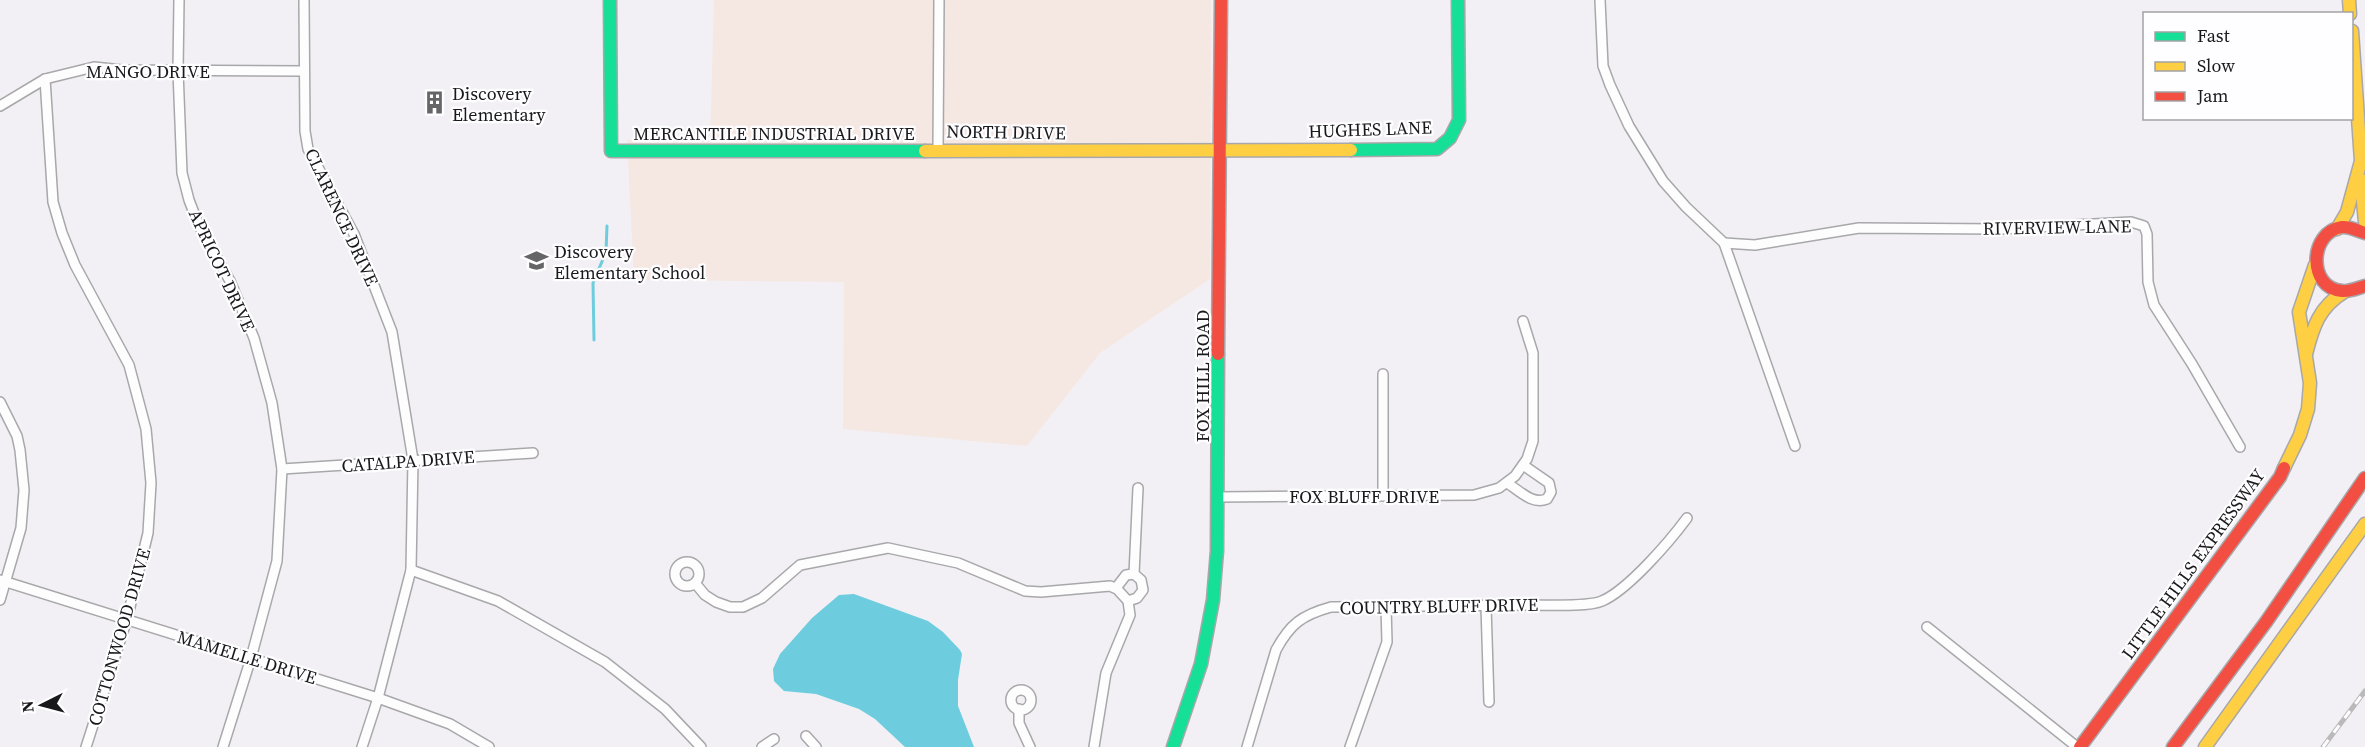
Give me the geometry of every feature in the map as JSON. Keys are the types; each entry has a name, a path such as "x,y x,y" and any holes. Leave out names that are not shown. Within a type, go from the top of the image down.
{"main road":[{"name":"MERCANTILE INDUSTRIAL DRIVE","path":"610,0 610,151 938,150"},
{"name":"FOX HILL ROAD","path":"1173,747 1201,664 1213,600 1219,497 1221,0"},
{"name":"HUGHES LANE","path":"1221,150 1437,148 1450,138 1459,120 1458,0"},
{"path":"2353,44 2362,163 2361,202 2365,222"},
{"name":"NORTH DRIVE","path":"938,150 1221,150"},
{"path":"2337,229 2347,212 2362,163"},
{"path":"2337,229 2354,228 2365,233"},
{"name":"LITTLE HILLS EXPRESSWAY","path":"2079,747 2280,477 2300,435 2308,409 2310,383 2299,312 2315,265 2315,254 2319,244 2325,235 2337,229"},
{"path":"2315,265 2318,275 2334,289 2344,292 2355,291 2365,286"},
{"name":"LITTLE HILLS EXPRESSWAY","path":"2306,355 2314,324 2321,309 2331,299 2344,292"},
{"path":"2173,747 2266,622 2365,478"},
{"path":"2205,747 2365,524"}],"street":[{"name":"APRICOT DRIVE","path":"179,0 178,71 182,173 199,226 230,281 254,338 273,403 282,469 277,561 251,658 223,747"},
{"name":"CLARENCE DRIVE","path":"304,0 305,131 308,149 354,234 392,332 413,460 411,570 378,698 362,747"},
{"name":"NORTH DRIVE","path":"938,150 939,0"},
{"path":"1600,0 1603,66 1629,126 1663,181 1686,207 1724,243 1795,446"},
{"name":"MANGO DRIVE","path":"0,106 45,79 94,67 178,71 304,71"},
{"name":"COTTONWOOD DRIVE","path":"45,79 53,202 75,265 129,366 146,429 151,483 148,533 127,619 86,747"},
{"name":"RIVERVIEW LANE","path":"1724,243 1755,245 1859,228 2000,229 2131,222 2144,226 2147,234 2148,282 2154,305 2192,364 2240,447"},
{"name":"FOX BLUFF DRIVE","path":"1219,497 1474,495 1507,483 1523,465 1533,441 1533,353 1523,321"},
{"path":"1383,374 1383,496"},
{"path":"0,402 17,436 21,450 24,490 21,528 3,581 0,600"},
{"name":"CATALPA DRIVE","path":"282,469 533,453"},
{"path":"1507,483 1530,499 1540,502 1547,500 1551,492 1549,483 1523,465"},
{"path":"1134,574 1138,488"},
{"name":"COUNTRY BLUFF DRIVE","path":"1247,747 1276,650 1294,624 1312,612 1330,607 1486,606 1601,602 1626,584 1650,561 1671,540 1687,518"},
{"path":"695,583 705,595 716,602 730,607 743,607 762,598 800,565 888,548 958,563 1025,591 1041,592 1110,585 1128,601 1131,615 1106,673 1094,747"},
{"path":"411,570 498,601 605,662 665,709 701,747"},
{"path":"1116,588 1126,574 1134,574 1141,579 1143,590 1137,598 1128,601"},
{"name":"MAMELLE DRIVE","path":"3,581 378,698 450,724 489,747"},
{"path":"1486,606 1489,702"},
{"path":"1350,747 1387,642 1386,607"},
{"path":"1927,627 2079,747"},
{"path":"1019,709 1019,723 1030,747"},
{"path":"806,736 816,747"},
{"path":"762,747 774,739"}],"shaded area":[{"path":"714,0 1211,0 1210,279 1100,353 1027,446 843,429 844,282 634,280 627,140 710,141"}],"water":[{"path":"854,594 928,621 943,632 960,650 962,654 958,680 958,706 974,747 905,747 875,719 859,709 816,694 784,691 774,681 773,669 780,654 812,618 839,595"}],"waterway":[{"path":"594,340 593,283 606,252 607,226"}],"railway":[{"path":"2323,747 2365,691"}],"traffic: fast":[{"path":"610,0 611,151 925,151"},
{"path":"1351,150 1437,149 1450,138 1459,120 1458,0"},
{"path":"1173,747 1201,664 1213,600 1217,551 1218,354"}],"traffic: slow":[{"path":"2349,0 2350,12"},
{"path":"2337,229 2347,212 2361,161 2353,45"},
{"path":"925,151 1351,150"},
{"path":"2361,180 2365,222"},
{"path":"2284,468 2300,435 2308,409 2310,383 2299,312 2315,265"},
{"path":"2306,354 2318,318 2328,304 2344,292"},
{"path":"2205,747 2365,524"}],"traffic: jam":[{"path":"1218,354 1221,0"},
{"path":"2365,233 2345,227 2331,231 2323,239 2316,260 2318,271 2331,288 2345,291 2365,286"},
{"path":"2080,747 2280,477 2284,468"},
{"path":"2173,747 2266,622 2365,478"}],"place":[{"name":"Discovery Elementary","path":"434,103"},
{"name":"Discovery Elementary School","path":"536,261"}]}
